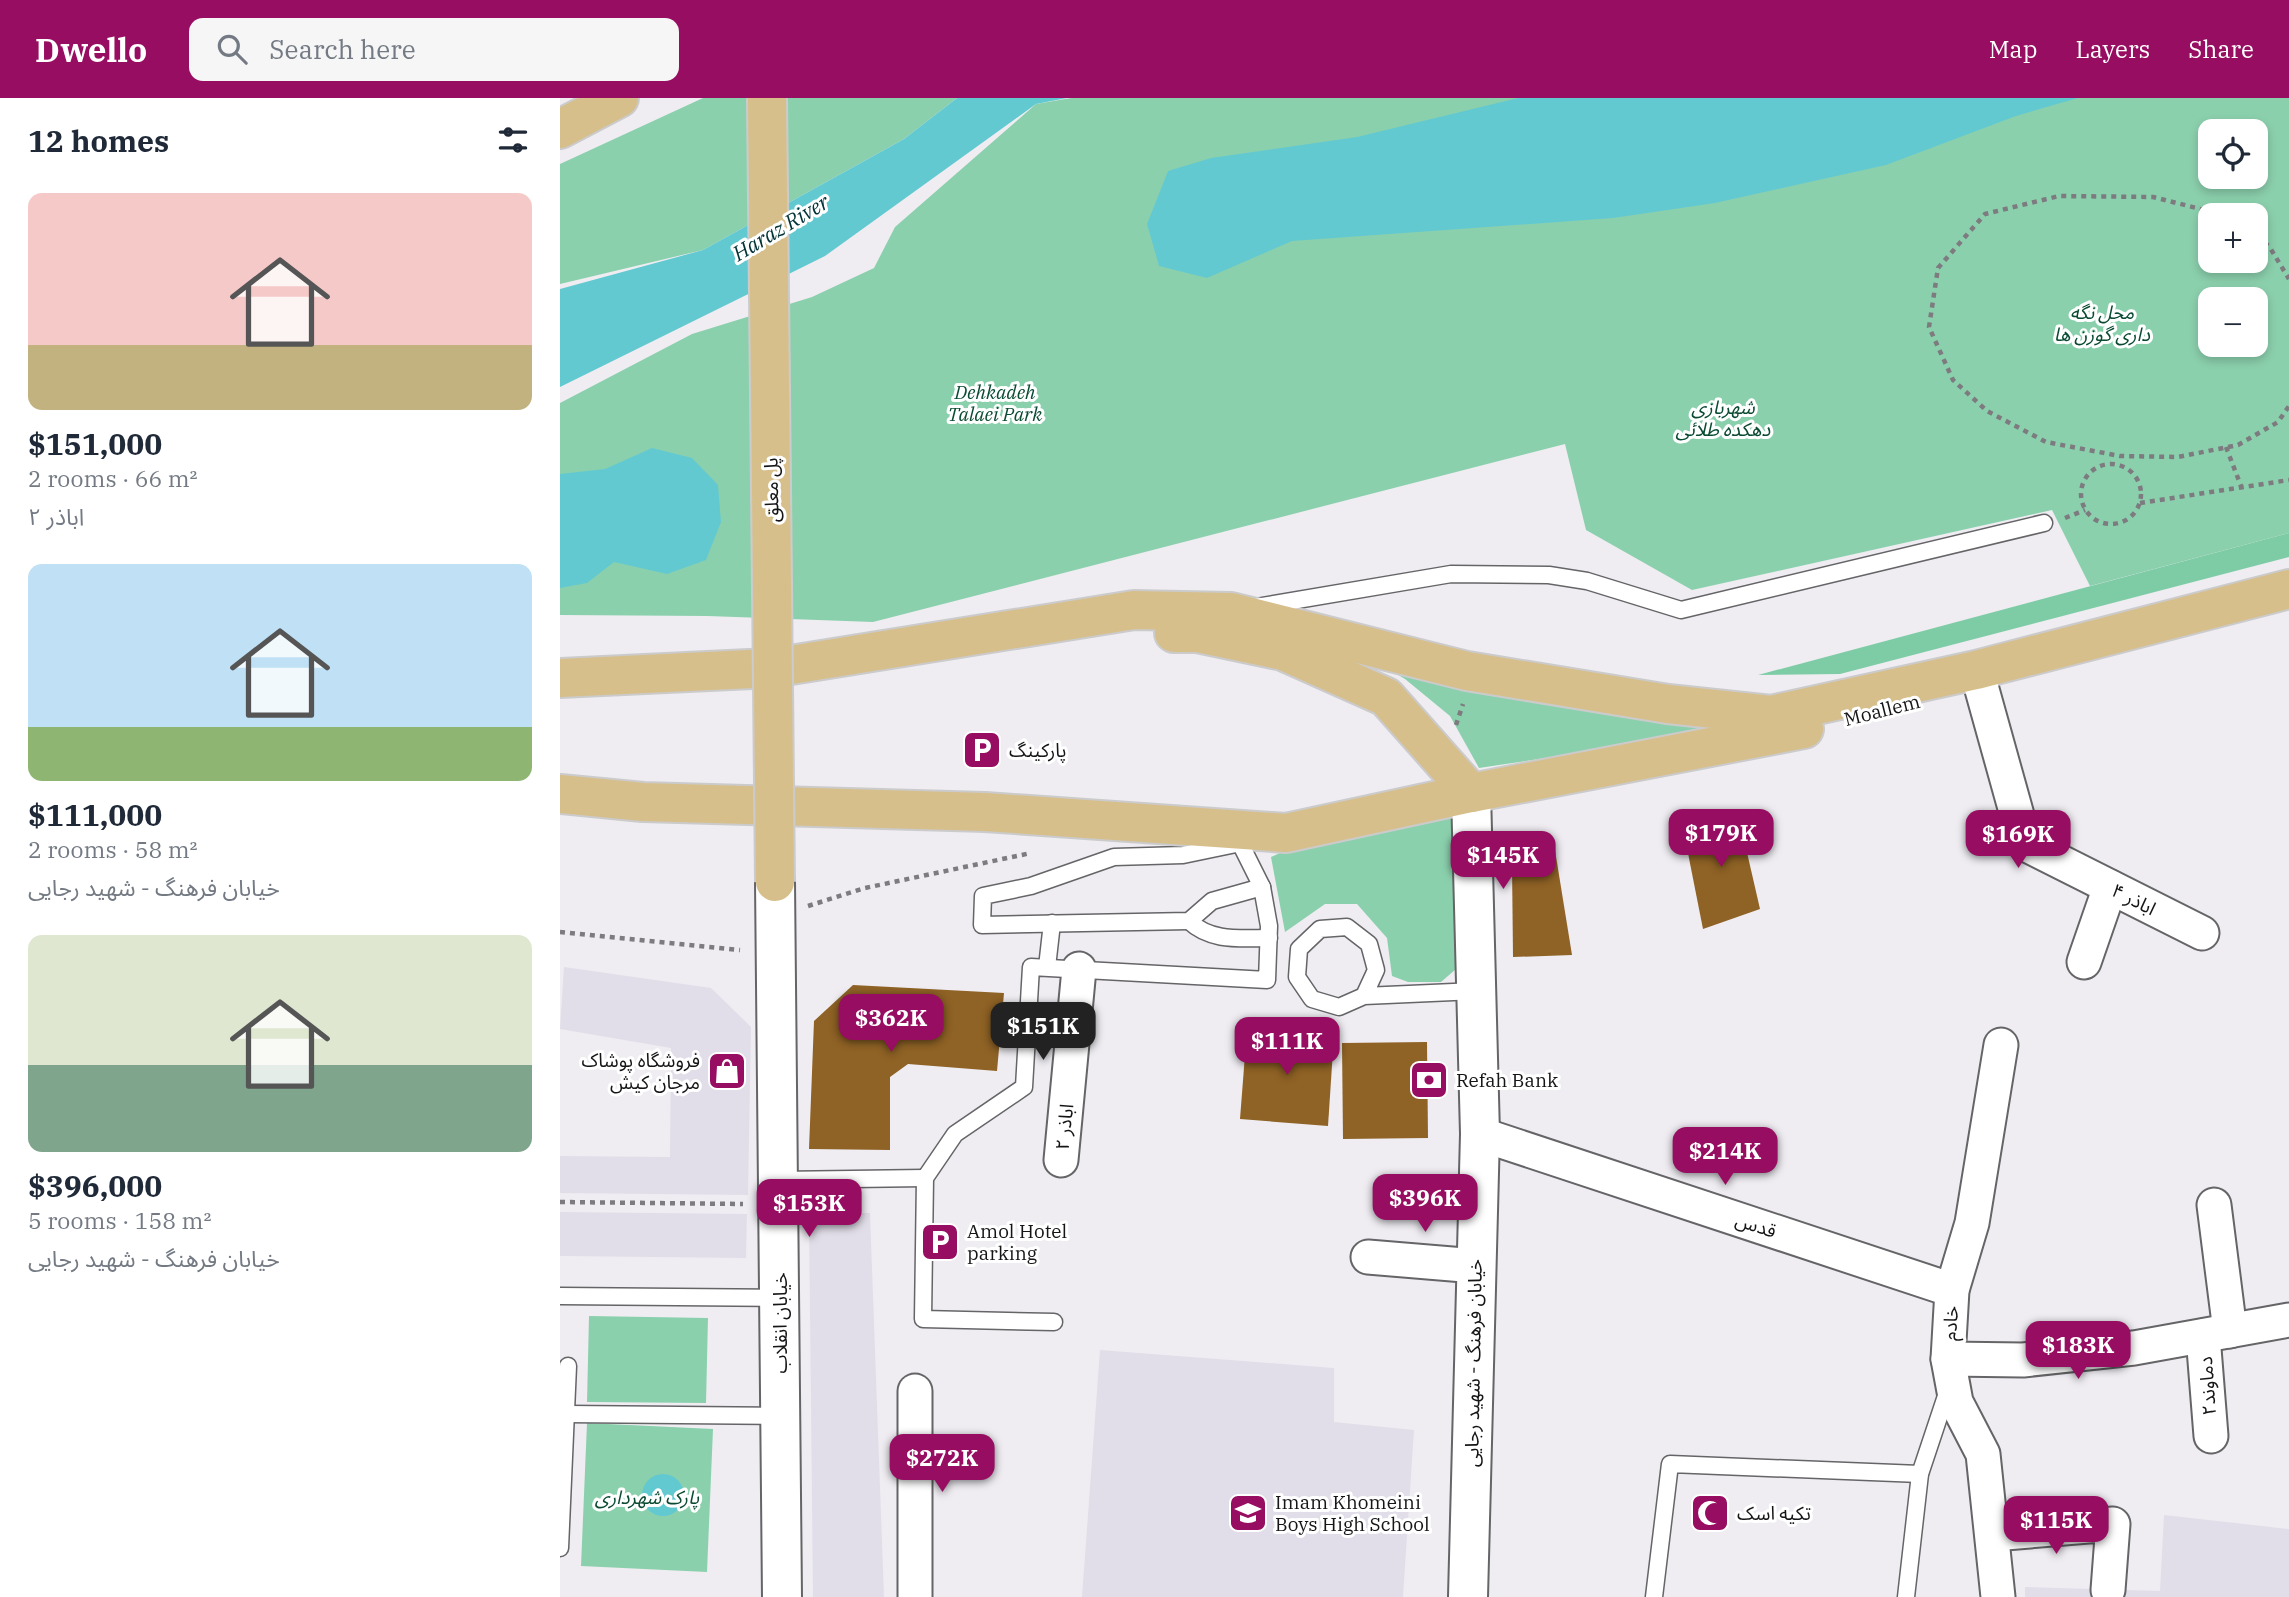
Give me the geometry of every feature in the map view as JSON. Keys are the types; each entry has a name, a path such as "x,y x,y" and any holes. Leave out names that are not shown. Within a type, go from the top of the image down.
{"main road":[{"path":"560,129 618,98"},
{"name":"پل معلق","path":"767,98 774,918"},
{"name":"Moallem","path":"1022,629 1134,610 1231,612 1467,671 1668,704 1771,715 1976,670 2289,589"},
{"name":"Moallem","path":"560,794 643,802 985,812 1286,834 1471,793 1779,735 2289,611"},
{"path":"560,678 772,668 1022,629 1197,634 1283,651 1386,697 1471,793"},
{"name":"خیابان فرهنگ - شهید رجایی","path":"1468,1597 1480,1134 1471,793"},
{"name":"خیابان انقلاب","path":"774,918 782,1597"}],"street":[{"name":"اباذر ۴","path":"1981,686 2025,844 2202,933"},
{"path":"2084,961 2110,887"},
{"name":"اباذر ۲","path":"1053,968 1061,1160"},
{"name":"خادم","path":"1998,1597 1983,1454 1956,1402 1950,1370 1952,1290 1972,1223 2001,1045"},
{"name":"قدس","path":"1480,1134 1952,1290"},
{"name":"دماوند۲","path":"2211,1436 2216,1333 2214,1205"},
{"path":"1368,1257 1476,1266"},
{"path":"1950,1370 2134,1348 2289,1320"},
{"path":"915,1391 915,1597"},
{"path":"1993,1534 2113,1524 2108,1590"}],"lane":[{"path":"1231,612 1451,574 1549,575 1587,581 1681,610 2044,523"},
{"path":"1262,887 1212,901 1189,921 982,925 983,896 1031,886 1114,856 1183,855 1286,834"},
{"path":"1053,968 1267,980 1269,938 1262,887 1240,843"},
{"path":"1189,921 1201,933 1220,937 1269,938"},
{"path":"1052,923 1053,968 1024,1087 956,1134 925,1178 923,1319 1054,1322"},
{"path":"1364,996 1376,970 1369,944 1347,927 1320,929 1299,949 1297,976 1312,999 1339,1007 1364,996 1476,991"},
{"path":"779,1192 925,1178"},
{"path":"560,1296 779,1298"},
{"path":"560,1548 568,1366"},
{"path":"1906,1597 1920,1474 1950,1370"},
{"path":"568,1413 780,1416"},
{"path":"1654,1597 1670,1464 1920,1474"}],"path":[{"path":"2198,208 2153,197 2059,196 1985,214 1938,268 1929,327 1953,380 1987,411 2046,442 2116,455 2178,457 2238,445 2278,422 2289,406"},
{"path":"2268,246 2289,279"},
{"path":"2225,447 2241,486"},
{"path":"2115,463 2116,455"},
{"path":"2140,503 2137,479 2131,471 2115,463 2094,468 2083,481 2080,492 2085,510 2101,523 2118,524 2128,519 2140,503 2289,480"},
{"path":"1440,758 1462,710 1467,671"},
{"path":"560,932 774,918 865,888 1041,850"},
{"path":"560,1202 779,1192"}],"shaded area":[{"path":"564,967 711,988 751,1027 748,1195 560,1193 560,1156 670,1157 671,1048 560,1029"},
{"path":"560,1212 747,1214 746,1258 560,1256"},
{"path":"809,1213 870,1213 884,1597 813,1597"},
{"name":"Imam Khomeini Boys High School","path":"1100,1350 1334,1368 1334,1422 1414,1430 1403,1597 1082,1597"},
{"path":"2164,1515 2289,1529 2289,1597 2025,1597 2025,1587 2160,1591"}],"green space":[{"path":"703,98 957,98 904,139 703,250 560,284 560,164"},
{"name":"Dehkadeh Talaei Park","path":"1071,98 2289,98 2289,533 2090,586 2052,510 1692,590 1586,530 1565,444 873,622 707,616 560,615 560,403 692,334 812,297 874,268 895,227 1036,104"},
{"path":"2289,533 2289,557 1840,674 1758,675"},
{"path":"1385,667 1734,730 1479,768 1450,716 1405,679"},
{"path":"1454,814 1456,969 1441,982 1408,982 1392,976 1387,938 1357,904 1325,904 1285,932 1271,857 1298,845"},
{"path":"589,1316 708,1318 706,1403 587,1402"},
{"name":"پارک شهرداری","path":"587,1423 713,1429 707,1572 581,1566"}],"water":[{"name":"Haraz River","path":"957,98 1067,98 1036,104 825,256 560,387 560,289 703,250 904,139"},
{"path":"1518,98 2078,98 2016,116 1886,165 1715,203 1613,218 1292,241 1207,278 1159,266 1147,224 1168,171 1211,158 1357,137"},
{"path":"652,448 692,458 718,485 721,522 706,560 667,574 614,562 587,583 560,588 560,474 605,469"},
{"path":"663,1474 678,1480 684,1495 678,1510 663,1516 648,1510 642,1495 648,1480"}],"building":[{"path":"1737,809 1760,909 1703,929 1683,828"},
{"path":"1553,838 1572,955 1513,957 1512,864 1527,844"},
{"path":"853,985 1004,993 997,1071 908,1064 890,1077 890,1150 809,1149 814,1021"},
{"path":"1247,1029 1334,1035 1328,1126 1240,1119"},
{"path":"1427,1042 1428,1138 1343,1139 1342,1043"}],"place":[{"name":"پارکینگ","path":"982,750"},
{"name":"فروشگاه پوشاک مرجان کیش","path":"727,1071"},
{"name":"Refah Bank","path":"1429,1080"},
{"name":"Amol Hotel parking","path":"940,1242"},
{"name":"Imam Khomeini Boys High School","path":"1248,1513"},
{"name":"تکیه اسک","path":"1710,1513"}],"park label":[{"name":"محل نگه داری گوزن ها","path":"2102,323"},
{"name":"شهربازی دهکده طلائی","path":"1723,418"}]}
